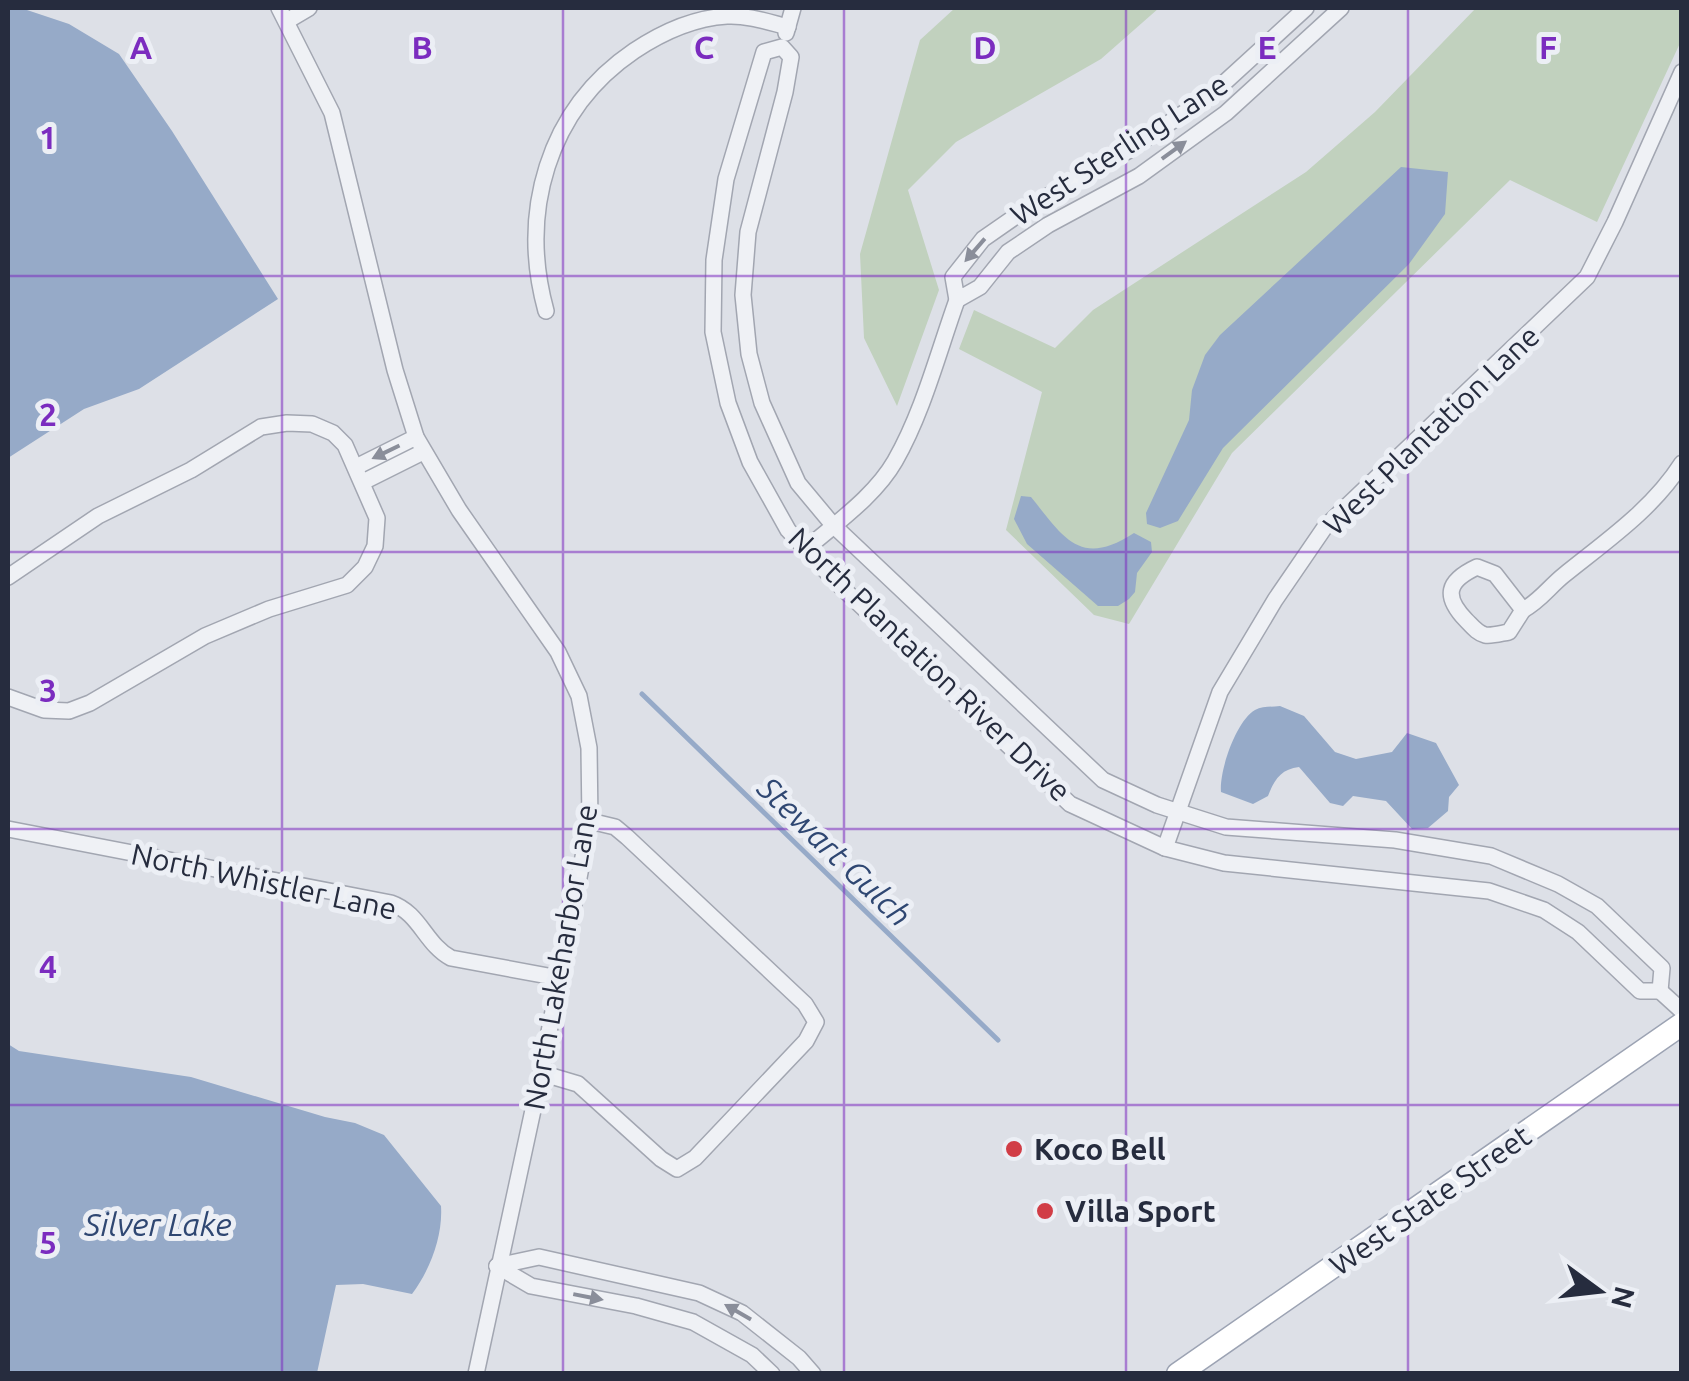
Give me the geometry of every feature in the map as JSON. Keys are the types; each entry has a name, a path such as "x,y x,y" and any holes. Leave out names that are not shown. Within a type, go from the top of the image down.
{"main road":[{"name":"West State Street","path":"1178,1374 1682,1024"}],"street":[{"path":"283,14 309,8"},
{"name":"North Plantation River Drive","path":"782,47 793,8"},
{"name":"West Sterling Lane","path":"806,548 894,464 957,300 953,277 983,239 1032,204 1126,152 1212,94 1306,8"},
{"name":"West Sterling Lane","path":"957,300 980,288 1008,252 1139,176 1226,113 1341,8"},
{"name":"North Lakeharbor Lane","path":"283,14 332,113 395,370 420,445 459,510 558,652 578,696 590,748 590,822 476,1374"},
{"path":"546,311 534,241 539,194 562,131 588,92 623,59 685,25 730,16 788,27"},
{"name":"North Plantation River Drive","path":"782,47 791,57 786,92 748,232 743,295 749,354 762,403 798,483 834,525 1103,780 1176,812 1226,827 1395,840 1491,856 1558,884 1597,906 1662,968 1660,991"},
{"name":"North Plantation River Drive","path":"782,47 764,52 726,179 714,260 713,332 728,403 750,462 788,530 835,581 1070,804 1165,848 1224,863 1489,891 1544,910 1578,932 1640,992 1660,991 1682,1011"},
{"name":"West Plantation Lane","path":"1165,848 1220,692 1275,600 1325,527 1587,277 1616,222 1682,72"},
{"path":"8,577 98,516 192,470 261,427 312,424 332,433 345,445 377,518 376,546 365,567 347,584 269,609 205,636 90,703 69,711 44,710 8,697"},
{"path":"360,474 420,445"},
{"path":"1523,610 1495,574 1477,568 1458,576 1451,590 1453,606 1476,630 1488,636 1509,632 1523,610 1540,600 1677,481 1682,464"},
{"path":"541,1073 578,1084 660,1160 677,1169 695,1158 806,1041 816,1022 804,1004 626,836 614,828 590,822"},
{"name":"North Whistler Lane","path":"8,829 390,902 414,916 436,948 451,958 559,978"},
{"path":"497,1266 540,1257 699,1293 742,1313 799,1358 813,1374"},
{"path":"497,1266 530,1286 636,1306 692,1322 752,1355 772,1374"}],"green space":[{"path":"955,8 1159,8 1101,59 956,142 908,190 939,290 897,406 864,338 860,254 920,40"},
{"path":"1476,8 1681,8 1681,41 1597,222 1510,180 1232,453 1129,624 1094,615 1006,530 1042,392 959,349 974,310 1055,348 1093,310 1306,172 1375,112"}],"water":[{"path":"8,8 21,8 69,24 119,54 278,299 139,389 84,409 8,458"},
{"path":"1401,167 1448,172 1445,214 1409,264 1223,448 1178,521 1160,528 1147,524 1146,513 1189,420 1192,390 1205,355 1220,335"},
{"path":"1021,496 1031,497 1064,536 1086,548 1100,548 1134,533 1151,542 1152,552 1137,573 1135,592 1129,599 1118,606 1098,606 1027,544 1014,519"},
{"path":"1280,706 1304,716 1335,752 1356,759 1392,752 1407,733 1436,743 1459,785 1449,797 1448,811 1428,828 1412,829 1386,801 1353,796 1343,806 1330,803 1299,767 1283,773 1268,796 1253,804 1221,792 1226,760 1241,724 1255,710"},
{"name":"Silver Lake","path":"8,1044 19,1051 191,1077 355,1123 384,1135 441,1206 437,1241 424,1274 412,1294 363,1284 336,1285 317,1373 8,1373"}],"waterway":[{"name":"Stewart Gulch","path":"642,694 998,1040"}],"place":[{"name":"Koco Bell","path":"1014,1149"},
{"name":"Villa Sport","path":"1045,1211"}]}
